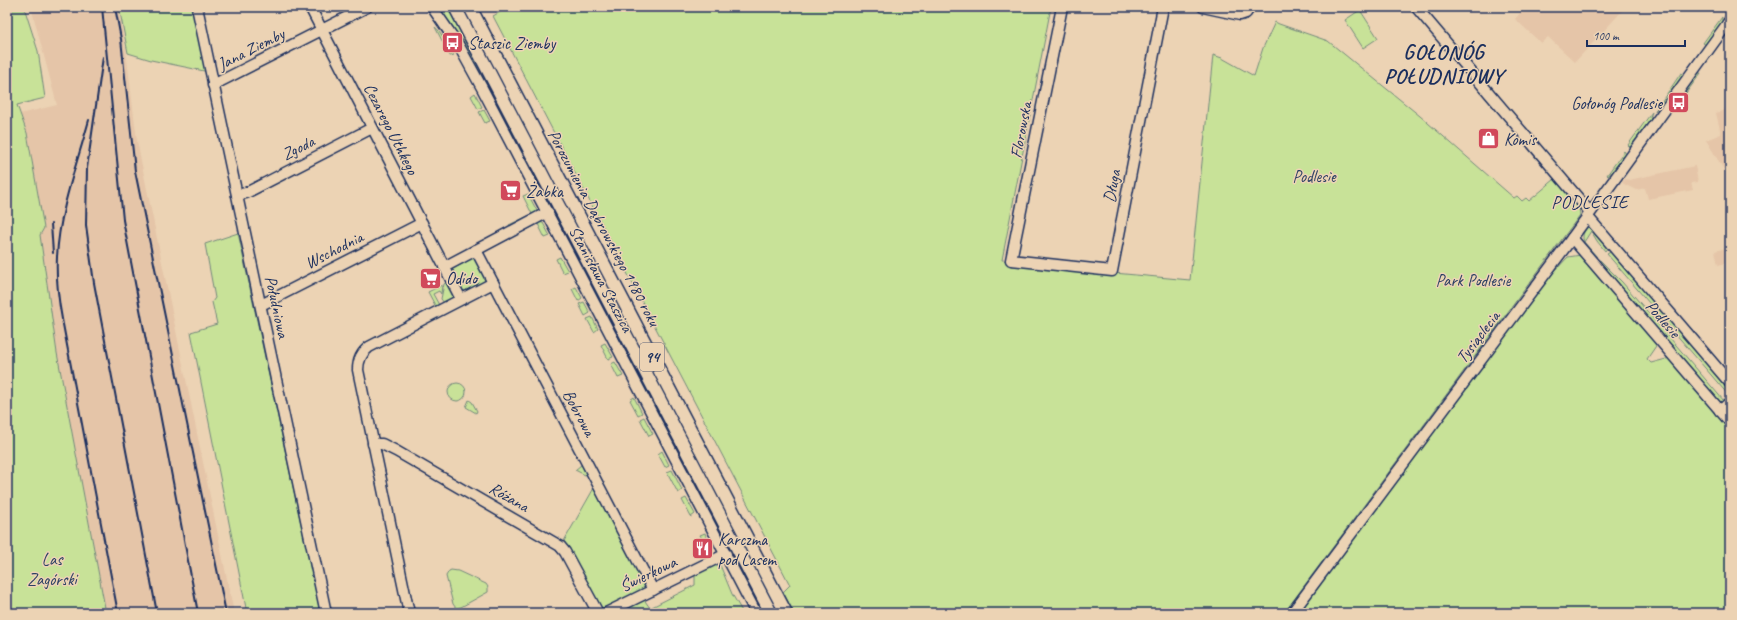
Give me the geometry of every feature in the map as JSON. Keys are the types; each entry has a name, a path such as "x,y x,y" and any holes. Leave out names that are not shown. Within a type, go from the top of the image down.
{"main road":[{"name":"Porozumienia Dąbrowskiego 1980 roku","path":"455,7 771,613"},
{"name":"Porozumienia Dąbrowskiego 1980 roku","path":"470,7 786,613"}],"street":[{"name":"Południowa","path":"197,7 326,613"},
{"name":"Cezarego Uthkego","path":"310,7 461,299"},
{"name":"Jana Ziemby","path":"213,86 367,7"},
{"name":"Stanisława Staszica","path":"432,7 456,41 472,69 756,613"},
{"name":"Florowska","path":"1011,260 1062,7"},
{"name":"Długa","path":"1011,260 1112,271 1163,7"},
{"path":"1203,7 1240,15 1246,13 1250,7"},
{"path":"1416,7 1730,383"},
{"name":"Tysiąclecia","path":"1292,613 1572,238 1730,20"},
{"name":"Zgoda","path":"237,195 246,193 372,128"},
{"path":"444,267 548,212"},
{"name":"Wschodnia","path":"261,305 422,223"},
{"name":"Podlesie","path":"1572,238 1730,422"},
{"name":"Bobrowa","path":"476,250 653,590"},
{"path":"409,613 358,370 361,355 369,347 493,284"},
{"path":"1720,411 1730,402"},
{"name":"Różana","path":"374,444 382,444 396,451 560,546 565,552 598,613"},
{"name":"Świerkowa","path":"606,613 726,554"}],"shaded area":[{"path":"31,7 118,7 126,51 137,141 234,613 106,613 57,353 40,235 44,228 27,133 20,114 57,105"},
{"path":"1516,7 1627,7 1575,62 1548,37 1541,43 1515,19 1521,12"},
{"path":"1730,103 1730,180 1706,140 1721,134 1716,113 1723,111"},
{"path":"1695,166 1698,182 1691,183 1693,190 1648,199 1645,188 1636,190 1622,183 1625,179 1629,180"},
{"path":"1730,247 1730,262 1718,265 1715,251"}],"green space":[{"name":"Las Zagórski","path":"7,7 24,7 38,51 45,98 17,105 27,133 44,228 40,235 57,353 106,613 7,613"},
{"path":"119,7 195,7 209,72 151,60 128,53"},
{"path":"437,7 450,7 767,613 761,613 720,535 722,533 695,482 693,483"},
{"name":"Park Podlesie","path":"509,7 1051,7 1002,260 1190,280 1213,55 1222,58 1254,76 1263,48 1275,22 1328,41 1420,116 1514,198 1517,196 1522,201 1526,198 1529,201 1555,179 1579,207 1580,215 1284,613 794,613 783,592 790,585 493,16"},
{"path":"1360,10 1378,38 1363,48 1345,20"},
{"path":"1722,17 1722,22 1706,45 1703,43"},
{"path":"435,27 440,32 454,55 450,56"},
{"path":"1681,73 1684,75 1660,107 1658,106"},
{"path":"1698,73 1701,73 1683,97 1681,96"},
{"path":"475,93 482,107 478,109 471,96"},
{"path":"484,110 490,121 485,123 479,112"},
{"path":"1652,112 1651,119 1630,147 1628,145"},
{"path":"1624,151 1626,154 1608,176 1607,175"},
{"path":"528,194 537,211 535,214 510,227 509,225 532,214 523,196"},
{"path":"539,222 543,223 550,236 545,238 538,224 507,240"},
{"path":"1589,226 1608,247 1605,251 1591,231 1584,242 1583,234"},
{"path":"238,233 321,613 247,613 191,332 217,324 212,302 215,298 205,244"},
{"path":"1584,242 1597,257 1595,258"},
{"path":"1612,251 1730,391 1730,397 1607,254"},
{"path":"1581,255 1658,343 1647,359 1651,363 1670,358 1730,428 1730,613 1298,613 1349,541 1551,275 1568,257"},
{"path":"560,257 568,271 563,273 556,259"},
{"path":"473,258 476,260 486,282 471,290 464,291 458,285 451,270"},
{"path":"1600,260 1622,282 1724,401 1721,405 1598,261"},
{"path":"447,282 453,296 444,303 441,299 444,284"},
{"path":"442,285 441,294 439,291 433,294 439,305 436,307 428,292"},
{"path":"576,287 582,298 578,301 572,289"},
{"path":"584,302 590,313 585,316 579,304"},
{"path":"592,317 598,329 594,332 587,319"},
{"path":"605,343 613,357 608,359 601,345"},
{"path":"615,362 623,376 618,378 611,364"},
{"path":"453,383 461,383 466,388 464,399 461,401 453,401 448,396 448,388"},
{"path":"634,397 642,413 638,415 630,400"},
{"path":"469,400 472,402 477,411 476,413 466,407"},
{"path":"644,417 653,434 649,436 640,419"},
{"path":"662,451 669,465 665,467 658,454"},
{"path":"583,465 587,474 585,475 575,470"},
{"path":"672,470 682,490 678,493 667,472"},
{"path":"594,488 598,490 647,589 604,611 601,610 564,541"},
{"path":"686,498 695,514 691,517 682,500"},
{"path":"705,533 712,553 711,555 700,535"},
{"path":"715,565 720,565 732,594 743,613 612,613 643,598 650,608 695,585 695,575"},
{"path":"451,570 458,571 486,584 488,587 488,592 461,607 456,608 453,604 446,576"}],"railway":[{"path":"102,7 123,220 198,613"},
{"path":"115,7 121,39 135,171 226,613"},
{"path":"103,57 87,168 86,225 94,283 157,613"},
{"path":"89,120 69,188 61,222 58,240 57,280 62,319 118,613"},
{"path":"51,224 53,253"}],"place":[{"name":"Staszic Ziemby","path":"452,43"},
{"name":"Gołonóg Podlesie","path":"1678,103"},
{"name":"Komis","path":"1488,139"},
{"name":"Żabka","path":"510,191"},
{"name":"Odido","path":"431,278"},
{"name":"Karczma pod Lasem","path":"702,549"}],"district":[{"name":"GOŁONÓG POŁUDNIOWY","path":"1444,64"},
{"name":"PODLESIE","path":"1590,202"}]}
